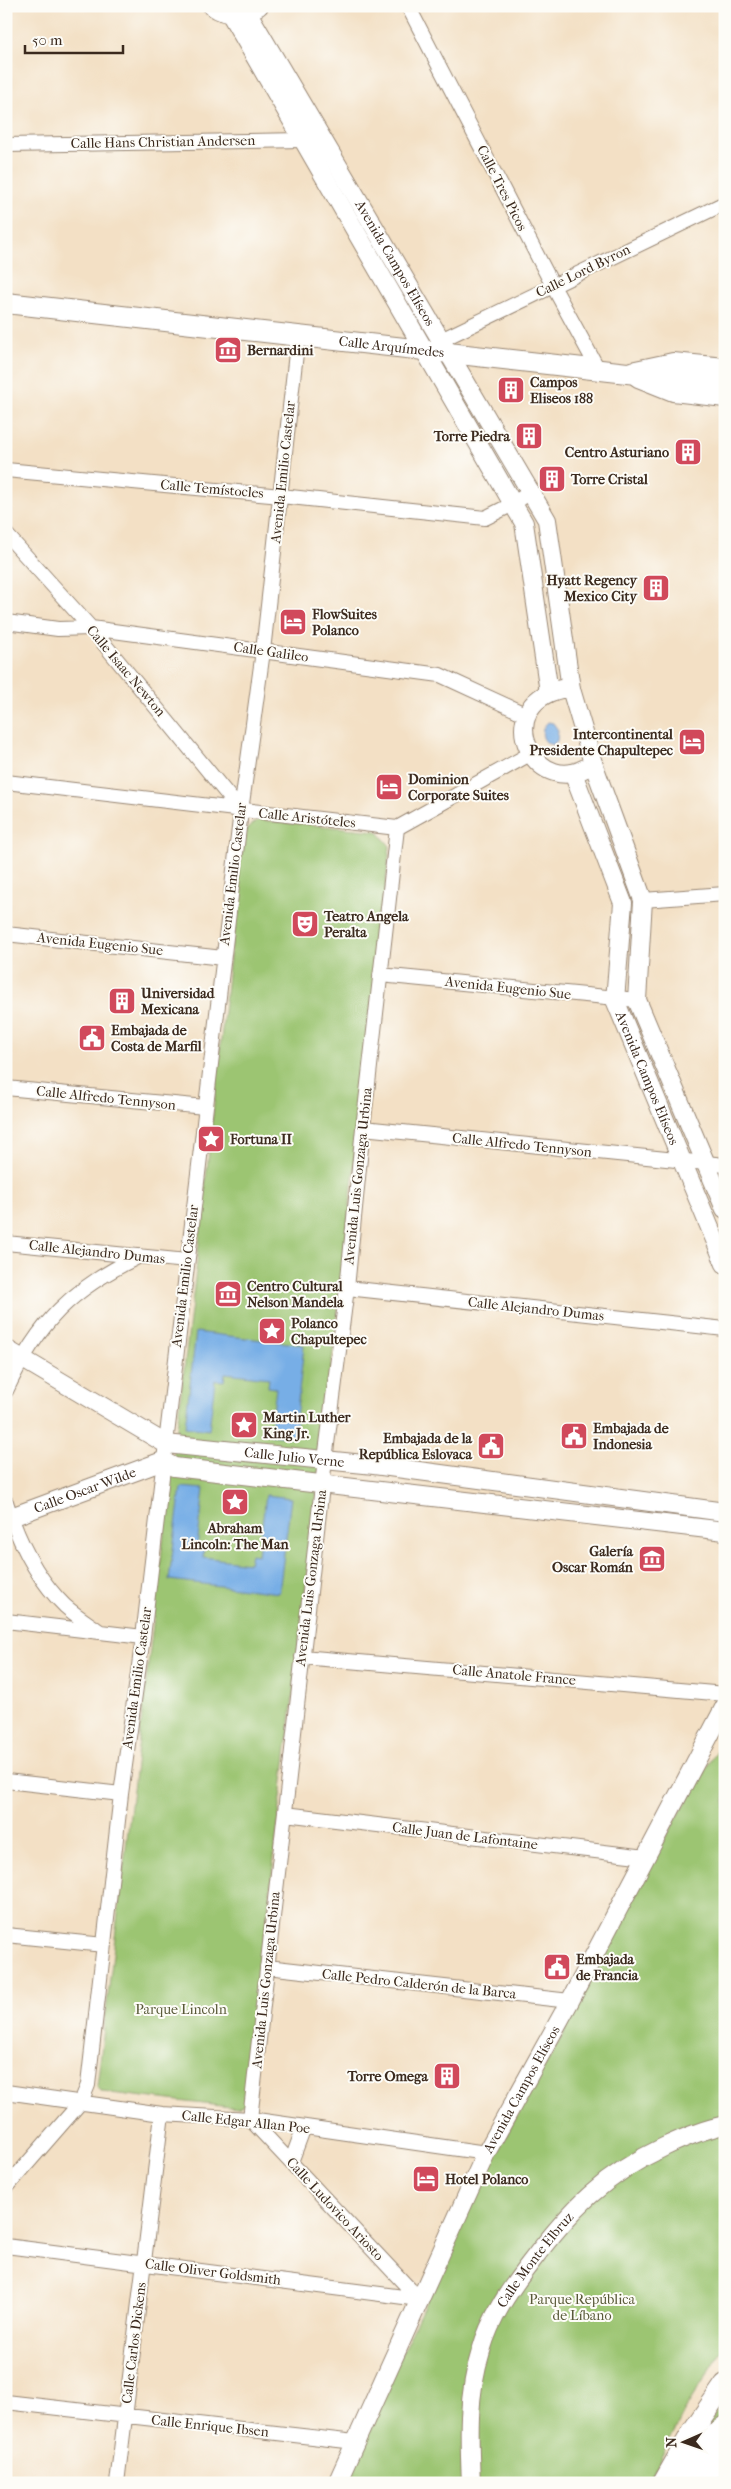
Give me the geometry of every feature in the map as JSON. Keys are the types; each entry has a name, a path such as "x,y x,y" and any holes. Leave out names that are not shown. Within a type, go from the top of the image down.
{"highway":[{"path":"698,2483 725,2442"}],"main road":[{"name":"Calle Arquímedes","path":"6,303 298,336 438,347 725,384"},
{"path":"663,2483 693,2430 725,2384"},
{"path":"679,2483 708,2440 725,2426"}],"street":[{"path":"212,6 246,11"},
{"name":"Calle Tres Picos","path":"408,6 598,369"},
{"name":"Avenida Campos Elíseos","path":"246,11 311,136 438,347 547,520 571,689"},
{"name":"Calle Hans Christian Andersen","path":"6,145 311,136"},
{"name":"Calle Lord Byron","path":"438,347 553,286 725,203"},
{"name":"Avenida Emilio Castelar","path":"6,2188 81,2102 88,2085 121,1794 143,1636 223,958 263,651 298,336"},
{"name":"Avenida Campos Elíseos","path":"438,347 513,504 524,523 549,692"},
{"name":"Calle Arquímedes","path":"626,372 673,362 725,367"},
{"name":"Calle Arquímedes","path":"626,372 673,392 725,398"},
{"name":"Calle Temístocles","path":"6,470 281,496 485,518 513,504 530,492"},
{"name":"Calle Isaac Newton","path":"6,534 91,628 241,811"},
{"name":"Calle Galileo","path":"6,622 58,628 91,628 440,675 527,715"},
{"path":"571,689 593,763 573,773 552,771 544,767 530,754 524,736 527,715 536,701 549,692 571,689"},
{"path":"397,828 530,754"},
{"name":"Avenida Campos Elíseos","path":"593,763 643,900 637,1000 725,1209"},
{"name":"Avenida Campos Elíseos","path":"573,773 622,903 615,1000 725,1264"},
{"name":"Calle Aristóteles","path":"6,782 397,828"},
{"name":"Avenida Luis Gonzaga Urbina","path":"250,2119 322,1484 347,1288 397,828"},
{"path":"643,900 725,894"},
{"name":"Avenida Eugenio Sue","path":"6,934 223,958"},
{"name":"Avenida Eugenio Sue","path":"380,975 615,1000 637,1000"},
{"name":"Calle Alfredo Tennyson","path":"6,1088 205,1107"},
{"name":"Calle Alfredo Tennyson","path":"363,1128 725,1165"},
{"name":"Calle Alejandro Dumas","path":"6,1243 187,1261"},
{"path":"6,1391 14,1354 47,1320 78,1292 107,1271 140,1256"},
{"name":"Calle Alejandro Dumas","path":"347,1288 725,1329"},
{"name":"Calle Julio Verne","path":"14,1354 165,1453 174,1467 725,1531"},
{"name":"Calle Julio Verne","path":"165,1453 325,1460 374,1465 725,1512"},
{"name":"Calle Oscar Wilde","path":"8,1513 165,1453"},
{"path":"372,1490 366,1483 364,1476 367,1470 374,1465"},
{"path":"8,1513 16,1535 39,1573 65,1606 99,1632"},
{"path":"6,1621 143,1636"},
{"name":"Calle Anatole France","path":"302,1657 725,1694"},
{"name":"Avenida Campos Elíseos","path":"337,2483 486,2153 570,2001 725,1706"},
{"path":"6,1781 121,1794"},
{"name":"Calle Juan de Lafontaine","path":"284,1814 646,1857"},
{"path":"6,1935 104,1945"},
{"name":"Calle Pedro Calderón de la Barca","path":"267,1967 570,2001"},
{"name":"Calle Edgar Allan Poe","path":"6,2092 162,2114 250,2119 486,2153"},
{"name":"Calle Carlos Dickens","path":"117,2483 162,2114"},
{"name":"Calle Ludovico Ariosto","path":"250,2119 419,2299"},
{"name":"Calle Monte Elbruz","path":"470,2483 469,2423 476,2368 497,2312 524,2270 572,2212 613,2175 626,2166 670,2144 725,2125"},
{"path":"291,2162 304,2127"},
{"name":"Calle Oliver Goldsmith","path":"6,2246 419,2299"},
{"name":"Calle Enrique Ibsen","path":"6,2402 354,2442"}],"green space":[{"name":"Parque Lincoln","path":"258,820 377,831 390,846 341,1284 245,2103 238,2108 102,2092 97,2086 197,1262 243,836 247,829"},
{"name":"Parque República de Líbano","path":"725,1737 725,2346 689,2403 648,2483 341,2483 494,2156 570,2022 655,1855"},
{"path":"725,2399 725,2419 702,2436"}],"water":[{"path":"548,722 553,723 558,730 557,741 552,745 545,741 542,735 543,729"},
{"path":"196,1332 304,1345 294,1438 270,1435 276,1388 268,1387 269,1378 225,1373 224,1381 215,1380 209,1430 185,1427"},
{"path":"181,1487 204,1489 197,1547 204,1549 203,1557 249,1563 251,1554 258,1555 266,1495 291,1498 279,1593 169,1580"}],"place":[{"name":"Bernardini","path":"228,350"},
{"name":"Campos Eliseos 188","path":"511,390"},
{"name":"Torre Piedra","path":"529,436"},
{"name":"Centro Asturiano","path":"688,452"},
{"name":"Torre Cristal","path":"552,479"},
{"name":"Hyatt Regency Mexico City","path":"656,588"},
{"name":"FlowSuites Polanco","path":"293,622"},
{"name":"Intercontinental Presidente Chapultepec","path":"692,742"},
{"name":"Dominion Corporate Suites","path":"389,787"},
{"name":"Teatro Angela Peralta","path":"305,924"},
{"name":"Universidad Mexicana","path":"122,1001"},
{"name":"Embajada de Costa de Marfil","path":"92,1038"},
{"name":"Fortuna II","path":"211,1139"},
{"name":"Centro Cultural Nelson Mandela","path":"228,1294"},
{"name":"Polanco Chapultepec","path":"272,1331"},
{"name":"Martin Luther King Jr.","path":"244,1425"},
{"name":"Embajada de Indonesia","path":"574,1436"},
{"name":"Embajada de la República Eslovaca","path":"491,1446"},
{"name":"Abraham Lincoln: The Man","path":"235,1502"},
{"name":"Galería Oscar Román","path":"652,1559"},
{"name":"Embajada de Francia","path":"557,1967"},
{"name":"Torre Omega","path":"447,2076"},
{"name":"Hotel Polanco","path":"426,2179"}]}
